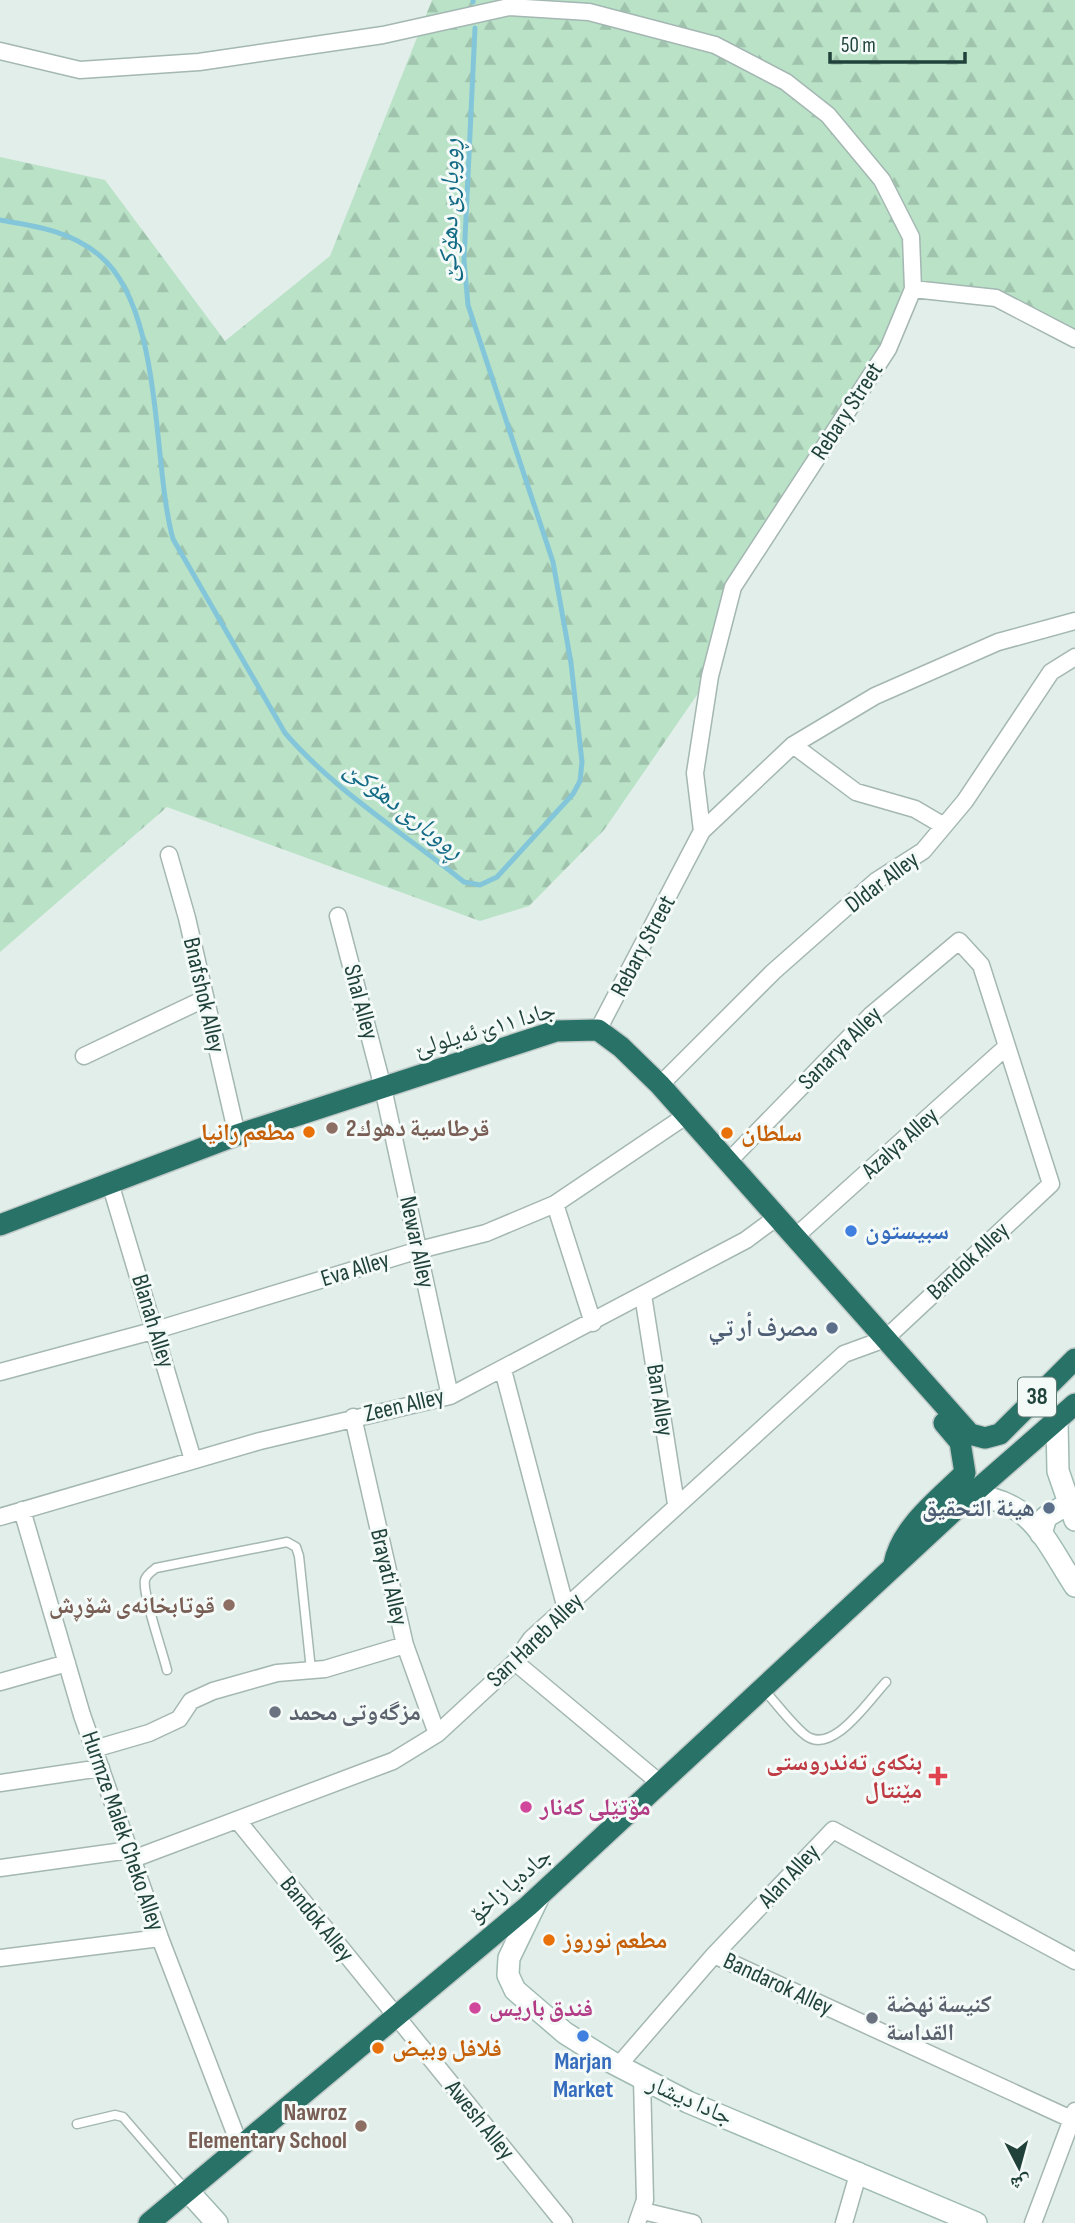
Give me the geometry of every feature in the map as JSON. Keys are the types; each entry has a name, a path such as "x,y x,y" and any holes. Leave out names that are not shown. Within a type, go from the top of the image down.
{"highway":[{"path":"598,1030 621,1047 660,1085 885,1339 924,1384 944,1422 960,1442 965,1473 911,1529 896,1551 892,1570"},
{"name":"جادا ١١ێ ئه‌یلولێ","path":"0,1225 237,1135 556,1031 598,1030"},
{"name":"38","path":"924,1384 970,1434 985,1438 1000,1434 1075,1359"},
{"name":"38","path":"892,1570 970,1496 1075,1404"},
{"name":"جادەیا زاخۆ","path":"149,2223 539,1896 892,1570"}],"street":[{"name":"Rebary Street","path":"0,51 80,70 199,62 383,35 509,7 589,12 715,45 786,82 828,115 882,180 911,237 912,289 888,349 733,587 710,676 695,773 702,831 598,1030"},
{"path":"912,289 996,298 1075,339"},
{"path":"702,831 793,746 875,696 998,642 1075,621"},
{"name":"Dldar Alley","path":"660,1085 773,972 876,881 923,852 965,801 1051,672 1075,657"},
{"path":"793,746 856,792 915,809 944,826"},
{"name":"Bnafshok Alley","path":"169,855 187,918 237,1135"},
{"name":"Shal Alley","path":"338,916 383,1088"},
{"name":"Sanarya Alley","path":"728,1162 871,1015 959,941 981,965 1005,1048"},
{"path":"84,1056 204,999"},
{"name":"Bandok Alley","path":"885,1339 1051,1184 1005,1048"},
{"name":"Azalya Alley","path":"794,1237 1005,1048"},
{"name":"Newar Alley","path":"383,1088 450,1396"},
{"name":"Eva Alley","path":"0,1371 156,1330 419,1250 486,1233 555,1204 687,1115"},
{"name":"Blanah Alley","path":"110,1183 193,1460"},
{"path":"555,1204 593,1323"},
{"name":"Zeen Alley","path":"0,1517 193,1460 353,1417 450,1396 746,1241 777,1217"},
{"name":"Ban Alley","path":"643,1295 676,1504"},
{"name":"San Hareb Alley","path":"0,1868 131,1855 238,1821 393,1761 437,1734 515,1662 531,1639 676,1504 844,1354 885,1339"},
{"path":"503,1370 566,1609"},
{"name":"Brayati Alley","path":"353,1417 405,1646 437,1734"},
{"path":"1057,1422 1058,1471 1072,1514"},
{"path":"970,1496 1005,1500 1016,1507 1041,1534 1075,1586"},
{"path":"1041,1534 1046,1517 1061,1508 1072,1514"},
{"name":"Hurmze Malek Cheko Alley","path":"22,1510 94,1749 160,1938 240,2146"},
{"path":"94,1749 149,1733 179,1719 191,1701 214,1691 277,1673 325,1669 405,1646"},
{"path":"515,1662 661,1784"},
{"path":"0,1682 67,1663"},
{"path":"0,1783 101,1768"},
{"name":"Bandok Alley","path":"238,1821 396,2017"},
{"name":"Alan Alley","path":"618,2066 714,1955 832,1830 1075,1961"},
{"name":"جادا دیشار","path":"539,1896 509,1958 511,1983 521,1996 557,2027 618,2066 714,2113 859,2171 976,2223"},
{"path":"0,1958 160,1938"},
{"name":"Bandarok Alley","path":"714,1955 1073,2115"},
{"name":"Awesh Alley","path":"396,2017 564,2223"},
{"path":"642,2079 640,2217 694,2223"},
{"path":"1033,2223 1073,2115"},
{"path":"844,2223 859,2171"},
{"path":"188,2192 217,2223"}],"lane":[{"path":"167,1670 147,1594 145,1581 149,1573 156,1568 286,1542 296,1547 299,1556 311,1670"},
{"path":"764,1690 806,1736 819,1742 833,1738 886,1682"},
{"path":"77,2124 115,2115 123,2117 188,2192"}],"green space":[{"path":"432,0 1075,0 1075,339 996,298 913,289 888,349 733,587 710,676 604,830 529,906 480,921 167,807 0,952 0,157 105,180 225,341 330,256"}],"waterway":[{"name":"ڕووبارێ دهۆكێ","path":"0,220 52,231 77,240 99,255 120,279 135,311 145,348 166,507 173,539 285,733 326,774 371,811 464,882 480,885 497,877 573,794 580,781 582,762 571,663 553,562 468,305 464,260 475,28"}],"place":[{"name":"قرطاسية دهوك2","path":"332,1128"},
{"name":"مطعم رانيا","path":"309,1132"},
{"name":"سلطان","path":"727,1133"},
{"name":"سبيستون","path":"851,1231"},
{"name":"مصرف أر تي","path":"832,1328"},
{"name":"هيئة التحقيق","path":"1049,1508"},
{"name":"قوتابخانەی شۆڕش","path":"229,1605"},
{"name":"مزگەوتی محمد","path":"275,1712"},
{"name":"بنکەی تەندروستی مێنتال","path":"938,1776"},
{"name":"مۆتێلی کەنار","path":"526,1807"},
{"name":"مطعم نوروز","path":"549,1940"},
{"name":"فندق باريس","path":"475,2008"},
{"name":"كنيسة نهضة القداسة","path":"872,2018"},
{"name":"Marjan Market","path":"583,2036"},
{"name":"فلافل وبيض","path":"378,2048"},
{"name":"Nawroz Elementary School","path":"361,2126"}]}
